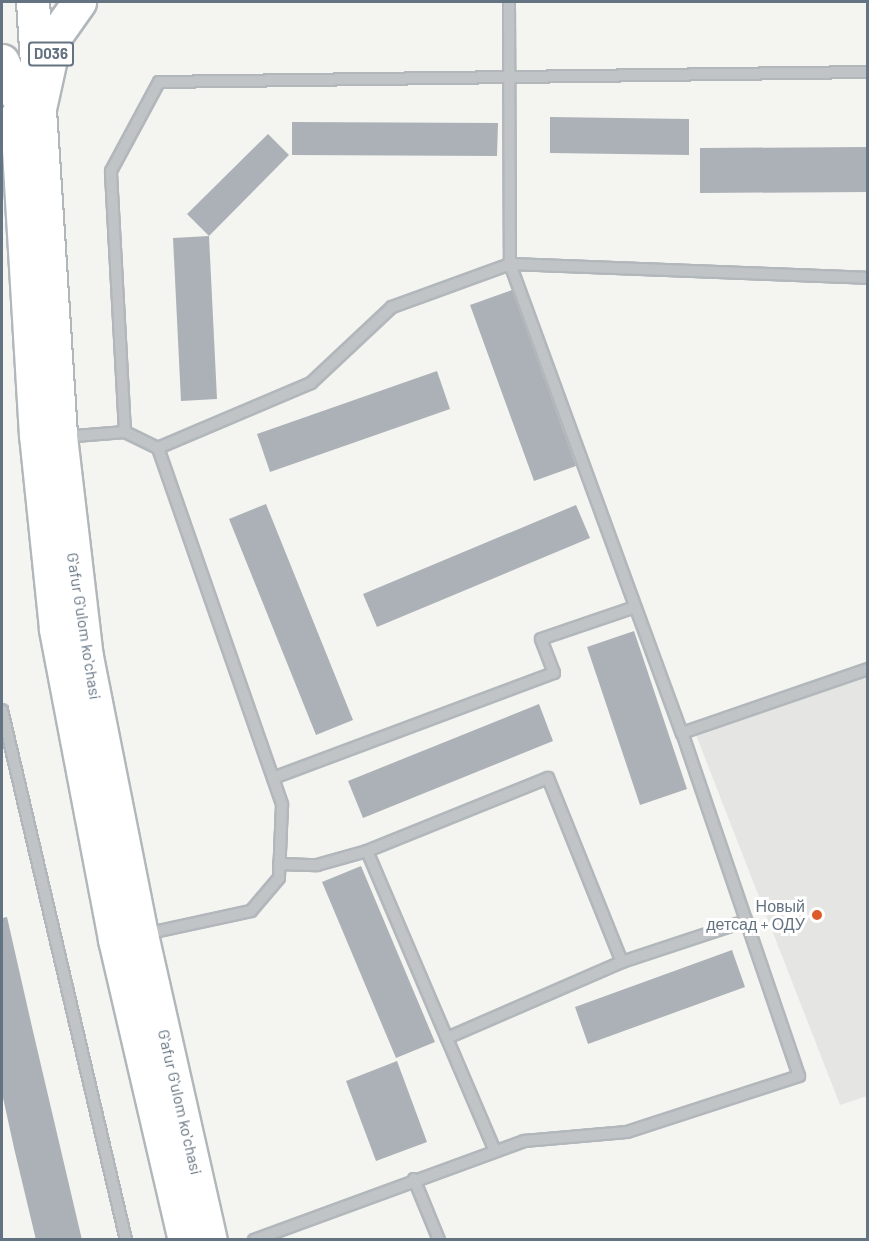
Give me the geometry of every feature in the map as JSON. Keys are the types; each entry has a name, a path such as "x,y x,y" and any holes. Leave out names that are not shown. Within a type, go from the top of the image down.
{"main road":[{"name":"Gʻafur Gʻulom koʻchasi","path":"15,2 61,437 87,657 128,937 185,1239"},
{"name":"Gʻafur Gʻulom koʻchasi","path":"33,2 27,103 36,435 56,630 128,937 211,1239"},
{"name":"D036","path":"27,103 55,36 79,2"},
{"name":"D036","path":"2,61 27,103"}],"lane":[{"path":"254,1239 414,1179 524,1141 627,1132 799,1076 682,733 510,264 512,75 509,2"},
{"path":"125,432 111,171 159,82 512,75 867,72"},
{"path":"158,448 311,383 392,307 510,264 867,278"},
{"path":"61,437 125,432 158,448 282,805 279,878 251,911 128,937"},
{"path":"273,778 554,673 541,639 635,607"},
{"path":"682,733 867,669"},
{"path":"2,710 126,1239"},
{"path":"279,864 317,865 367,851 548,778 622,962"},
{"path":"367,851 495,1151"},
{"path":"447,1038 622,962 746,921"},
{"path":"414,1179 439,1239"}],"shaded area":[{"name":"Новый детсад + ОДУ","path":"867,676 867,1096 840,1105 696,735"}],"building":[{"path":"550,117 689,119 689,155 550,153"},
{"path":"292,122 498,123 497,156 292,155"},
{"path":"268,134 289,155 209,236 187,214"},
{"path":"868,147 868,192 700,193 700,148"},
{"path":"209,236 217,399 181,401 173,238"},
{"path":"512,290 576,466 534,481 470,305"},
{"path":"437,371 450,409 270,472 257,434"},
{"path":"266,504 353,720 316,735 229,519"},
{"path":"576,505 590,538 377,627 363,594"},
{"path":"634,631 687,789 640,805 587,647"},
{"path":"539,704 553,741 363,818 348,781"},
{"path":"361,866 435,1042 396,1058 322,882"},
{"path":"7,917 82,1240 36,1240 14,1148 2,1093 2,918"},
{"path":"732,950 745,987 588,1044 575,1007"},
{"path":"397,1061 427,1142 376,1161 346,1081"}],"place":[{"name":"Новый детсад + ОДУ","path":"817,915"}]}
